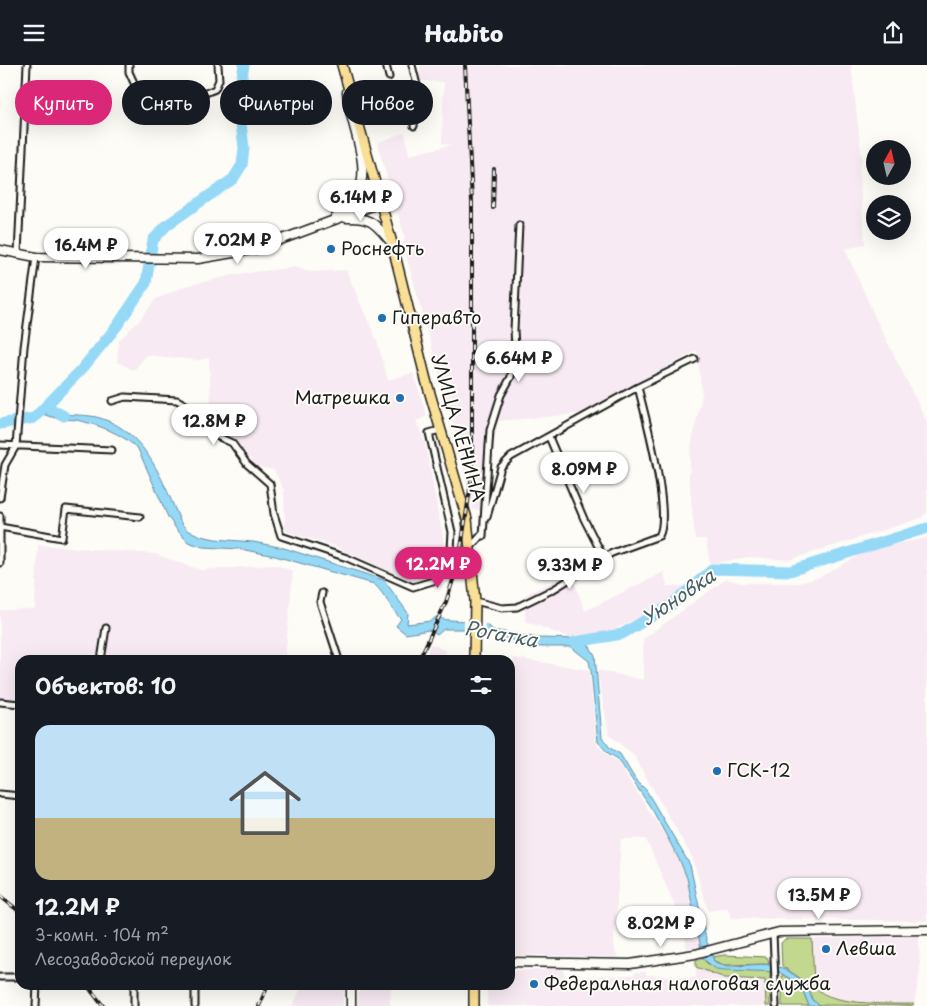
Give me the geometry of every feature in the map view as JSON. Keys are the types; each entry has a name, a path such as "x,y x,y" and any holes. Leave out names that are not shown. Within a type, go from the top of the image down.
{"main road":[{"name":"УЛИЦА ЛЕНИНА","path":"342,65 346,80"},
{"path":"334,220 356,197 361,185 363,167 352,125"},
{"name":"УЛИЦА ЛЕНИНА","path":"359,125 392,243 403,295 440,430 460,493 471,547 475,606 474,655"},
{"path":"0,250 36,257 198,259 256,249 380,203"},
{"path":"334,220 363,218 373,221 392,243"},
{"path":"515,962 630,964 695,954 773,933 927,930"},
{"path":"350,990 350,1006"},
{"path":"474,990 474,1006"}],"street":[{"path":"18,253 27,65"},
{"path":"129,65 129,72 142,100 163,105 191,99 215,89 219,80 218,65"},
{"path":"386,65 389,77"},
{"path":"412,65 418,89 414,126"},
{"path":"482,536 490,429 501,395 510,377 516,347 514,330 520,225"},
{"path":"0,498 5,465 16,446 20,392 36,257"},
{"path":"471,547 482,536 493,488 501,467 510,457 638,387 695,359"},
{"path":"475,606 517,607 554,589 604,558 659,536 664,528 664,514 652,444 638,387"},
{"path":"112,401 125,397 164,398 177,400 193,409 199,424 208,432 232,443 247,464 270,484 274,514 281,535 347,558 413,587 436,580 450,566 452,532 429,433 440,430"},
{"path":"549,437 584,519 604,558"},
{"path":"0,445 112,449"},
{"path":"0,527 62,538 66,509 140,517"},
{"path":"0,517 0,563"},
{"path":"322,593 320,602 337,655"},
{"path":"102,655 106,628"},
{"path":"0,702 15,704"},
{"path":"0,794 15,796"},
{"path":"773,933 776,959 776,1006"},
{"path":"0,977 15,977"},
{"path":"36,1006 37,990"},
{"path":"134,990 134,1006"},
{"path":"195,1006 196,990"}],"shaded area":[{"path":"420,65 851,65 862,159 859,170 865,244 845,249 874,315 927,422 927,512 921,518 789,560 749,557 710,564 706,539 695,539 689,477 691,447 702,395 697,350 586,413 498,421 483,510 473,510 454,427 403,244 405,237 377,143 405,132 409,155 451,145 442,143 444,82 420,80"},
{"path":"297,267 310,272 346,270 378,344 388,380 413,373 427,416 416,421 425,443 444,544 444,563 434,573 408,579 334,546 285,531 284,490 274,470 256,466 234,439 212,430 209,358 198,360 147,355 134,370 117,362 119,340 139,321 156,299 186,286 238,274"},
{"path":"927,538 927,921 731,918 728,908 708,911 692,857 633,754 609,735 597,670 644,680 643,639 726,579 742,583 799,583 820,577 873,548"},
{"path":"38,545 155,554 200,570 276,565 293,571 285,655 15,655 15,706 0,705 0,610 35,609"},
{"path":"664,572 667,586 686,586 669,604 606,633 576,640 525,621 525,595 571,573 585,611"},
{"path":"431,644 446,651 445,655 426,655"},
{"path":"515,658 589,670 597,746 617,762 684,864 701,947 687,948 681,920 646,839 621,839 614,945 616,954 620,957 515,955"},
{"path":"919,936 920,972 914,1004 844,1002 815,988 812,939"},
{"path":"696,967 725,978 766,980 766,1006 487,1006 487,990 515,990 515,971 563,969 565,977 633,975 636,972 646,972 646,975 696,978"},
{"path":"300,990 344,990 343,1006 292,1006"},
{"path":"359,990 391,990 390,1006 358,1006"}],"green space":[{"path":"785,939 812,939 814,983 819,991 842,1000 914,1004 911,1006 817,1005 811,998 805,983 782,966 781,943"},
{"path":"724,955 767,957 770,964 724,965 714,961 712,957"},
{"path":"703,959 708,964 770,971 770,1006 766,1006 765,980 725,978 696,967 696,960"},
{"path":"782,974 801,986 809,1006 782,1006"}],"water":[{"path":"55,405 59,413 100,418 116,425 130,435 142,447 160,475 181,523 187,530 215,539 253,542 284,548 384,580 408,613 407,624 431,621 436,617 481,623 493,630 538,638 580,639 588,644 595,655 602,737 610,748 620,754 635,779 646,790 690,865 706,939 714,961 721,965 730,966 760,964 782,968 804,982 808,986 812,1000 821,1006 809,1006 801,986 779,972 716,969 703,959 687,878 680,861 653,811 618,759 608,753 598,742 589,661 571,647 535,647 492,634 462,629 444,629 437,635 429,630 406,634 396,626 401,619 374,584 275,556 240,549 203,547 188,542 168,517 138,449 117,434 101,427 76,420 45,415"}],"pier":[{"path":"464,617 485,622 484,635 464,631"}],"waterway":[{"path":"0,424 34,418 82,369 117,326 146,283 153,240 167,225 233,179 242,165 244,148 238,99 244,65"},
{"name":"Рогатка","path":"46,406 64,416"},
{"name":"Уюновка","path":"575,642 622,634 671,605 713,569 790,571 927,528"}],"railway":[{"path":"421,655 446,602 459,561 472,476 472,202 465,65"},
{"path":"493,208 494,169"},
{"path":"0,896 15,908"},
{"path":"91,990 103,1006"},
{"path":"259,1006 266,990"}],"place":[{"name":"Роснефть","path":"331,249"},
{"name":"Гиперавто","path":"382,318"},
{"name":"Матрешка","path":"400,398"},
{"name":"ГСК-12","path":"717,771"},
{"name":"Левша","path":"826,949"},
{"name":"Федеральная налоговая служба","path":"534,984"}]}
